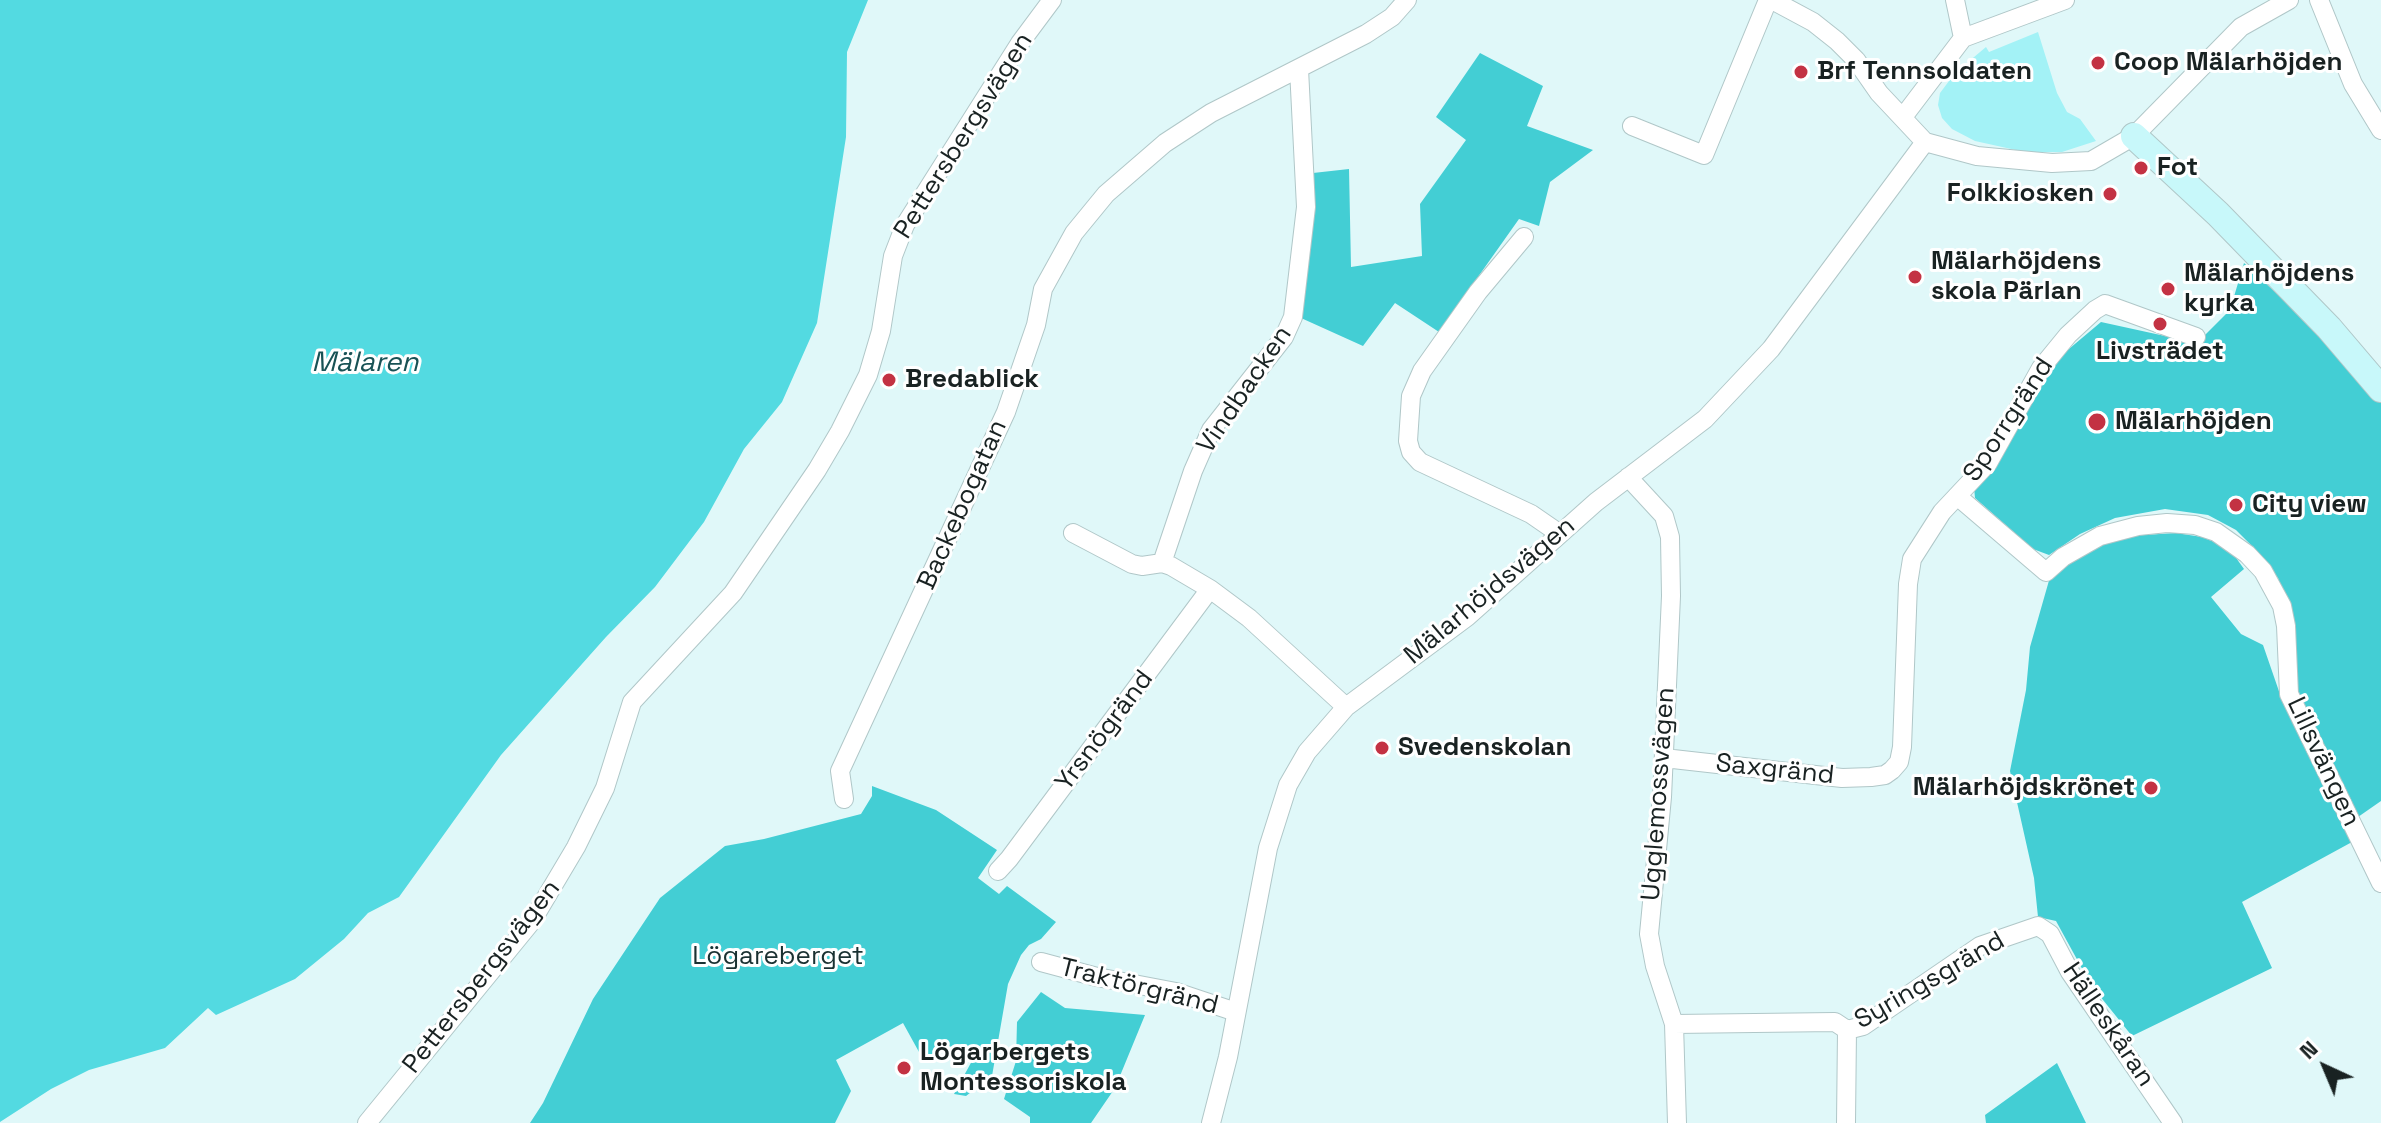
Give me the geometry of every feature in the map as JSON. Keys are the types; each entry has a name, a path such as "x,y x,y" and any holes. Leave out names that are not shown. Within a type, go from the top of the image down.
{"street":[{"name":"Pettersbergsvägen","path":"367,1123 532,921 576,847 605,788 632,702 733,593 817,470 868,375 881,331 893,256 905,225 1020,43 1052,0"},
{"name":"Backebogatan","path":"844,799 840,771 1006,412 1036,325 1043,289 1074,233 1106,194 1165,143 1211,113 1375,29 1392,17 1407,0"},
{"path":"1632,126 1704,155 1770,0 1806,17 1837,41 1856,60 1879,93 1925,142 1977,156 2052,163 2091,161 2134,136 2241,27 2289,0"},
{"path":"1955,0 1963,38"},
{"path":"1903,117 1963,38 2065,0"},
{"path":"2319,0 2353,84 2381,130"},
{"name":"Vindbacken","path":"1162,563 1197,461 1211,430 1275,350 1293,317 1306,207 1299,69"},
{"path":"2134,136 2218,214 2364,365 2381,389"},
{"name":"Mälarhöjdsvägen","path":"1211,1123 1218,1102 1262,875 1281,804 1307,752 1346,707 1489,599 1628,477 1705,419 1771,349 1925,142"},
{"path":"1524,237 1478,292 1422,371 1411,396 1408,441 1411,452 1420,462 1531,514 1560,534"},
{"name":"Sporrgränd","path":"1885,775 1899,762 1902,747 1909,570 1912,559 1929,529 1993,456 2041,368 2068,335 2105,304 2196,337"},
{"name":"Ugglemossvägen","path":"1628,477 1664,516 1670,537 1664,758 1649,934 1654,962 1674,1024 1677,1123"},
{"name":"Lillsvängen","path":"1957,496 2046,572 2063,557 2100,536 2138,526 2167,523 2195,525 2216,532 2247,554 2263,571 2282,606 2286,626 2289,694 2381,883"},
{"path":"1073,533 1132,564 1162,563 1210,589 1249,618 1346,707"},
{"name":"Yrsnögränd","path":"998,871 1210,589"},
{"name":"Saxgränd","path":"1664,758 1842,778 1885,775"},
{"name":"Syringsgränd","path":"1674,1024 1835,1022 1847,1030 1863,1026 1980,946 2026,928 2043,928"},
{"name":"Hälleskåran","path":"2043,928 2050,934 2070,972 2173,1123"},
{"name":"Traktörgränd","path":"1041,962 1097,977 1176,992 1236,1012"},
{"path":"1846,1123 1847,1030"}],"shaded area":[{"path":"2038,32 2057,93 2067,112 2080,119 2096,141 2062,152 2025,152 1975,141 1952,129 1942,118 1938,105 1940,93 1955,73 1986,47 1989,52"}],"green space":[{"path":"1480,53 1543,86 1527,126 1593,150 1550,182 1539,226 1519,219 1439,332 1395,303 1363,346 1301,318 1313,173 1349,169 1351,267 1422,256 1420,204 1466,140 1436,117"},
{"path":"2244,263 2339,352 2381,403 2381,801 2358,817 2296,689 2294,622 2278,578 2236,530 2208,515 2165,509 2115,518 2080,534 2049,555 2033,549 1975,498 1974,487 2063,354 2101,322 2197,343 2230,310"},
{"path":"2176,533 2202,537 2229,548 2244,569 2211,597 2241,634 2263,645 2282,700 2352,842 2242,902 2272,968 2132,1036 2091,985 2056,921 2038,917 2034,878 2010,771 2026,690 2030,647 2050,577 2095,546 2129,536"},
{"name":"Lögareberget","path":"872,786 936,810 997,850 978,878 999,894 1007,886 1056,922 1021,955 1008,984 992,1076 966,1096 954,1094 973,1059 944,1043 933,1058 919,1052 903,1023 836,1060 851,1091 835,1123 530,1123 543,1103 593,999 660,898 725,846 861,814 872,796"},
{"path":"1041,992 1065,1008 1145,1015 1115,1088 1091,1123 1030,1123 1030,1117 1004,1099 1016,1061 1017,1022"},
{"path":"2057,1063 2086,1123 1986,1123 1985,1115"}],"water":[{"name":"Mälaren","path":"0,0 868,0 847,52 846,137 817,323 782,402 744,449 704,522 655,587 501,755 399,897 368,913 344,939 295,979 216,1015 208,1008 165,1048 89,1070 51,1089 0,1122"}],"place":[{"name":"Coop Mälarhöjden","path":"2098,63"},
{"name":"Brf Tennsoldaten","path":"1801,72"},
{"name":"Fot","path":"2141,168"},
{"name":"Folkkiosken","path":"2110,194"},
{"name":"Mälarhöjdens skola Pärlan","path":"1915,277"},
{"name":"Mälarhöjdens kyrka","path":"2168,289"},
{"name":"Livsträdet","path":"2160,324"},
{"name":"Bredablick","path":"889,380"},
{"name":"Mälarhöjden","path":"2097,422"},
{"name":"City view","path":"2236,505"},
{"name":"Svedenskolan","path":"1382,748"},
{"name":"Mälarhöjdskrönet","path":"2151,788"},
{"name":"Lögarbergets Montessoriskola","path":"904,1068"}]}
